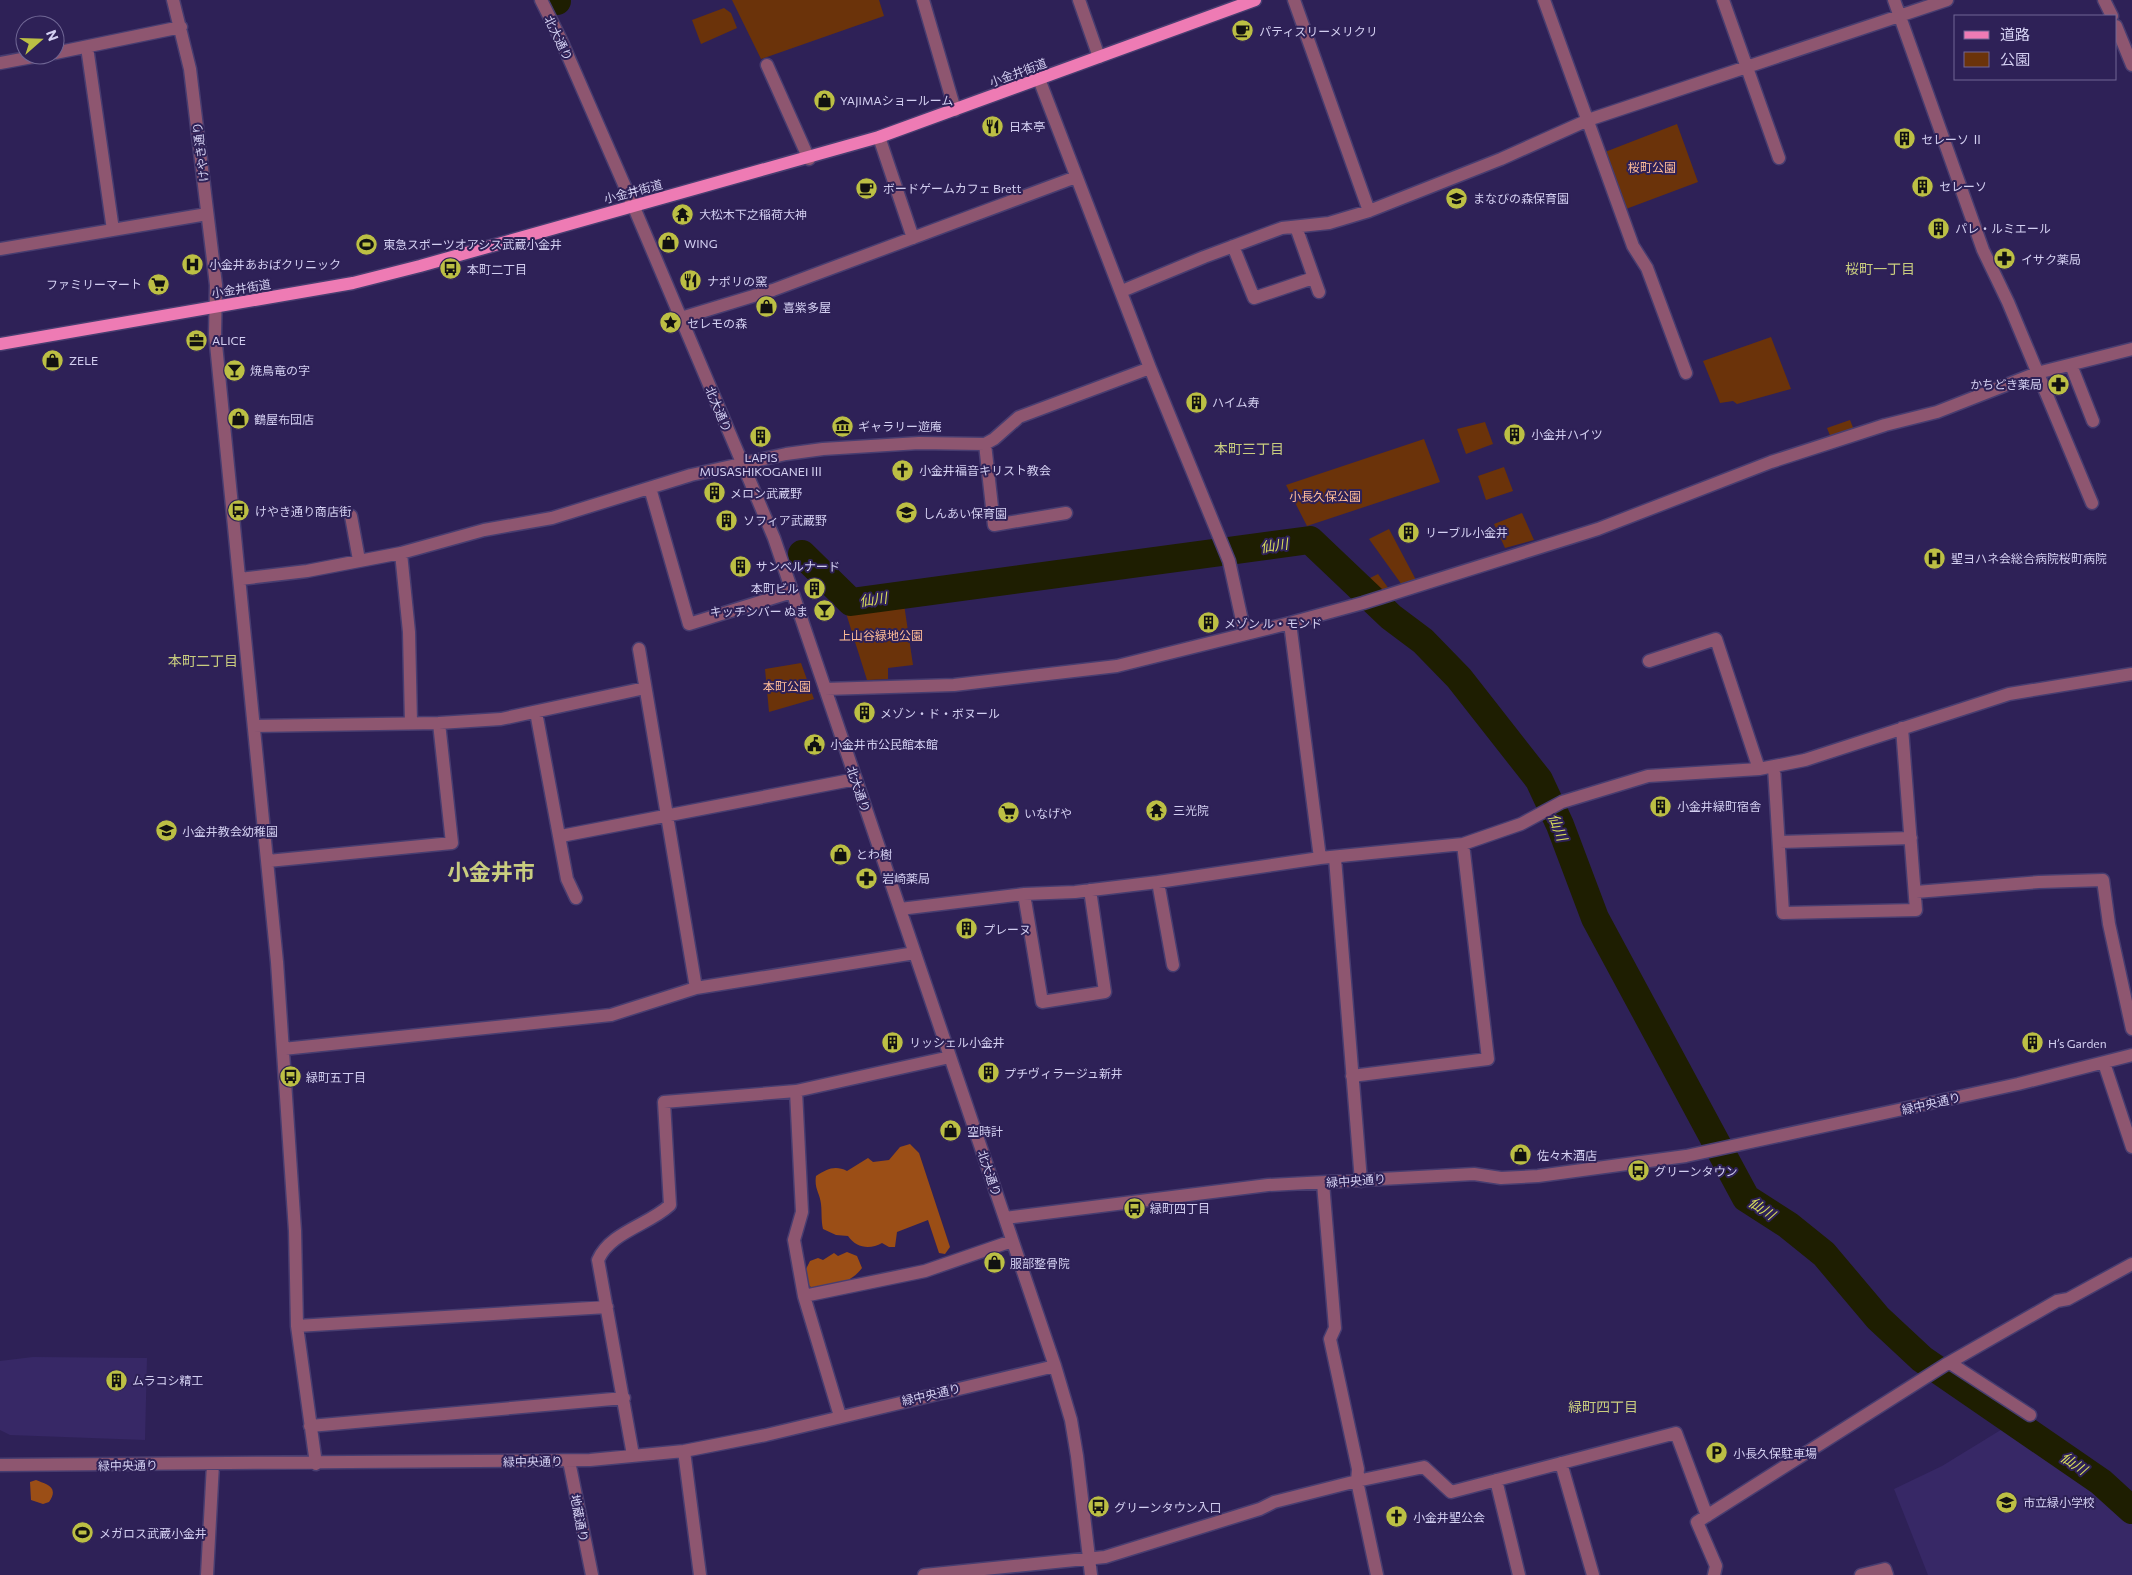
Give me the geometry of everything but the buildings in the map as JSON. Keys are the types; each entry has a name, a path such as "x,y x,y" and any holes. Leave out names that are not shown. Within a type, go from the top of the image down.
{"main road":[{"name":"小金井街道","path":"0,344 353,283 810,158 879,137 1255,0"}],"street":[{"name":"けやき通り","path":"173,0 190,69 216,306 215,334 268,861 283,1049 295,1230 297,1326 316,1464"},
{"name":"北大通り","path":"540,0 564,47 633,205 774,538 1055,1366 1071,1420 1091,1575"},
{"path":"923,0 955,110"},
{"path":"1079,0 1099,57"},
{"path":"1294,0 1369,211"},
{"path":"1544,0 1633,246 1646,268 1686,373"},
{"path":"1723,0 1746,66 1770,145 1779,158"},
{"path":"1894,0 1983,250 2008,302 2092,503"},
{"path":"1122,291 1282,228 1329,223 1369,211 1502,159 1588,120 1947,0"},
{"path":"2104,0 2112,15"},
{"path":"65,51 181,27"},
{"path":"2117,28 2132,65"},
{"path":"87,47 113,230"},
{"path":"0,63 15,60"},
{"path":"767,64 810,158"},
{"path":"1039,79 1150,368 1230,561 1245,634"},
{"path":"879,137 913,238"},
{"path":"681,318 773,290 1076,177"},
{"path":"0,249 207,214"},
{"path":"1296,227 1319,292"},
{"path":"1233,246 1254,298 1314,278"},
{"path":"826,689 954,685 1118,666 1290,623 1380,598 1598,529 1771,462 1885,426 1937,412 2037,373 2132,349"},
{"path":"2071,365 2093,421"},
{"path":"240,579 307,571 401,553 484,530 552,518 650,488 742,463 823,449 919,443 985,444 994,439 1019,417 1150,368"},
{"path":"985,444 994,525 1066,513"},
{"path":"650,488 689,624 792,592"},
{"path":"351,516 358,560"},
{"path":"401,553 409,632 411,723"},
{"path":"1290,623 1320,858"},
{"path":"1649,661 1716,638 1759,769"},
{"path":"639,649 696,988"},
{"path":"900,910 1024,894 1090,890 1158,882 1320,858 1463,844 1521,824 1543,810 1562,802 1648,776 1774,767 1805,760 2009,694 2132,674"},
{"path":"254,726 439,723 501,719 646,688"},
{"path":"536,712 561,836 567,879 576,898"},
{"path":"268,861 452,843 439,723"},
{"path":"1774,767 1783,913 1916,910 1902,728"},
{"path":"561,836 668,814 856,780"},
{"path":"1780,842 1910,838"},
{"path":"1352,1076 1488,1059 1463,844"},
{"path":"1335,858 1361,1181"},
{"path":"1916,892 2039,882 2103,880 2109,924 2132,1029"},
{"path":"1158,882 1173,965"},
{"path":"1024,894 1042,1002 1105,992 1090,890"},
{"path":"283,1049 611,1015 696,988 915,953"},
{"name":"緑中央通り","path":"1005,1218 1268,1184 1323,1183 1474,1174 1501,1178 1538,1176 1707,1152 2104,1063 2132,1055"},
{"path":"633,1455 598,1260 603,1249 653,1215 663,1212 670,1205 664,1102 796,1091 950,1057"},
{"path":"2104,1063 2132,1147"},
{"path":"796,1091 802,1212 794,1240 804,1296 840,1416"},
{"path":"1323,1183 1335,1328 1330,1339 1358,1469 1357,1481 1377,1575"},
{"path":"804,1296 925,1271 1012,1240"},
{"path":"1714,1575 1716,1566 1697,1522 1948,1364 2057,1301 2068,1299 2132,1264"},
{"path":"297,1326 606,1307"},
{"path":"1948,1364 2030,1415"},
{"name":"緑中央通り","path":"0,1464 316,1464 569,1461 684,1451 766,1435 1055,1366"},
{"path":"310,1426 624,1398"},
{"path":"924,1575 1105,1557 1260,1509 1274,1502 1357,1481 1424,1467 1451,1492 1676,1433 1707,1516"},
{"path":"684,1451 700,1575"},
{"name":"地蔵通り","path":"569,1461 592,1575"},
{"path":"1561,1463 1593,1575"},
{"path":"207,1575 213,1464"},
{"path":"1496,1480 1519,1575"},
{"path":"1861,1575 1885,1568 1888,1575"}],"shaded area":[{"path":"910,1144 919,1153 950,1247 945,1254 939,1253 928,1220 897,1232 895,1247 889,1247 882,1243 873,1247 864,1247 855,1243 848,1236 836,1235 823,1229 816,1176 831,1169 839,1168 847,1171 868,1158 873,1162 889,1160 900,1147"},
{"path":"847,1252 857,1256 862,1268 854,1276 841,1284 832,1283 815,1290 807,1284 805,1271 810,1261 818,1258 823,1260 834,1253 838,1256"},
{"path":"33,1357 147,1358 145,1440 10,1435 0,1430 0,1361"},
{"name":"市立緑小学校","path":"2004,1428 2098,1487 2132,1515 2132,1575 1928,1575 1894,1489 1942,1466"},
{"path":"36,1480 47,1484 52,1489 52,1497 49,1502 43,1504 31,1500 30,1482"}],"green space":[{"path":"732,0 879,0 884,16 761,59"},
{"path":"724,8 731,13 737,28 701,44 692,20"},
{"name":"桜町公園","path":"1677,124 1698,182 1626,209 1605,152"},
{"path":"1771,337 1791,389 1737,404 1733,401 1720,403 1703,361"},
{"path":"1850,420 1854,430 1831,438 1827,428"},
{"path":"1485,422 1493,444 1466,454 1457,429"},
{"name":"小長久保公園","path":"1424,439 1440,482 1307,526 1286,485"},
{"path":"1504,467 1513,491 1486,500 1478,476"},
{"path":"1522,513 1534,540 1505,548 1494,524"},
{"path":"1389,529 1416,580 1402,585 1369,539"},
{"path":"1378,574 1389,589 1374,593 1364,581"},
{"name":"上山谷緑地公園","path":"904,604 913,665 888,668 888,679 867,680 845,610"},
{"name":"本町公園","path":"801,663 814,699 769,712 765,669"}],"waterway":[{"name":"仙川","path":"802,554 851,602 1310,540 1391,617 1423,641 1459,678 1539,780 1560,825 1595,918 1746,1198 1788,1225 1824,1254 1878,1318 1922,1359 2101,1482 2132,1510"}],"place":[{"name":"パティスリーメリクリ","path":"1243,31"},
{"name":"YAJIMAショールーム","path":"824,100"},
{"name":"日本亭","path":"993,126"},
{"name":"セレーソ Ⅱ","path":"1905,139"},
{"name":"セレーソ","path":"1923,186"},
{"name":"ボードゲームカフェ Brett","path":"867,188"},
{"name":"まなびの森保育園","path":"1457,198"},
{"name":"大松木下之稲荷大神","path":"683,214"},
{"name":"パレ・ルミエール","path":"1939,228"},
{"name":"WING","path":"668,243"},
{"name":"東急スポーツオアシス武蔵小金井","path":"367,244"},
{"name":"イサク薬局","path":"2005,259"},
{"name":"小金井あおばクリニック","path":"193,264"},
{"name":"本町二丁目","path":"451,269"},
{"name":"ナポリの窯","path":"691,281"},
{"name":"ファミリーマート","path":"158,284"},
{"name":"喜紫多屋","path":"767,307"},
{"name":"セレモの森","path":"671,323"},
{"name":"ALICE","path":"196,340"},
{"name":"ZELE","path":"53,360"},
{"name":"焼鳥竜の字","path":"234,370"},
{"name":"かちどき薬局","path":"2058,384"},
{"name":"ハイム寿","path":"1196,402"},
{"name":"鶴屋布団店","path":"238,419"},
{"name":"ギャラリー遊庵","path":"842,426"},
{"name":"小金井ハイツ","path":"1515,434"},
{"name":"LAPIS MUSASHIKOGANEI Ⅲ","path":"761,436"},
{"name":"小金井福音キリスト教会","path":"903,470"},
{"name":"メロン武蔵野","path":"714,493"},
{"name":"けやき通り商店街","path":"239,511"},
{"name":"しんあい保育園","path":"907,513"},
{"name":"ソフィア武蔵野","path":"727,520"},
{"name":"リーブル小金井","path":"1409,532"},
{"name":"聖ヨハネ会総合病院桜町病院","path":"1935,558"},
{"name":"サンベルナード","path":"740,566"},
{"name":"本町ビル","path":"815,588"},
{"name":"キッチンバー ぬま","path":"824,611"},
{"name":"メゾン ル・モンド","path":"1208,623"},
{"name":"メゾン・ド・ボヌール","path":"864,713"},
{"name":"小金井市公民館本館","path":"814,744"},
{"name":"小金井緑町宿舎","path":"1661,806"},
{"name":"三光院","path":"1157,810"},
{"name":"いなげや","path":"1008,813"},
{"name":"小金井教会幼稚園","path":"166,831"},
{"name":"とわ樹","path":"840,854"},
{"name":"岩崎薬局","path":"866,878"},
{"name":"プレーヌ","path":"967,929"},
{"name":"リッシェル小金井","path":"893,1042"},
{"name":"H’s Garden","path":"2032,1043"},
{"name":"プチヴィラージュ新井","path":"988,1073"},
{"name":"緑町五丁目","path":"290,1077"},
{"name":"空時計","path":"951,1131"},
{"name":"佐々木酒店","path":"1521,1155"},
{"name":"グリーンタウン","path":"1638,1171"},
{"name":"緑町四丁目","path":"1134,1208"},
{"name":"服部整骨院","path":"994,1263"},
{"name":"ムラコシ精工","path":"116,1380"},
{"name":"小長久保駐車場","path":"1717,1453"},
{"name":"市立緑小学校","path":"2007,1502"},
{"name":"グリーンタウン入口","path":"1098,1507"},
{"name":"小金井聖公会","path":"1397,1517"},
{"name":"メガロス武蔵小金井","path":"83,1533"}],"district":[{"name":"桜町一丁目","path":"1880,268"},
{"name":"本町三丁目","path":"1249,448"},
{"name":"本町二丁目","path":"203,660"},
{"name":"小金井市","path":"491,871"},
{"name":"緑町四丁目","path":"1603,1406"}]}
